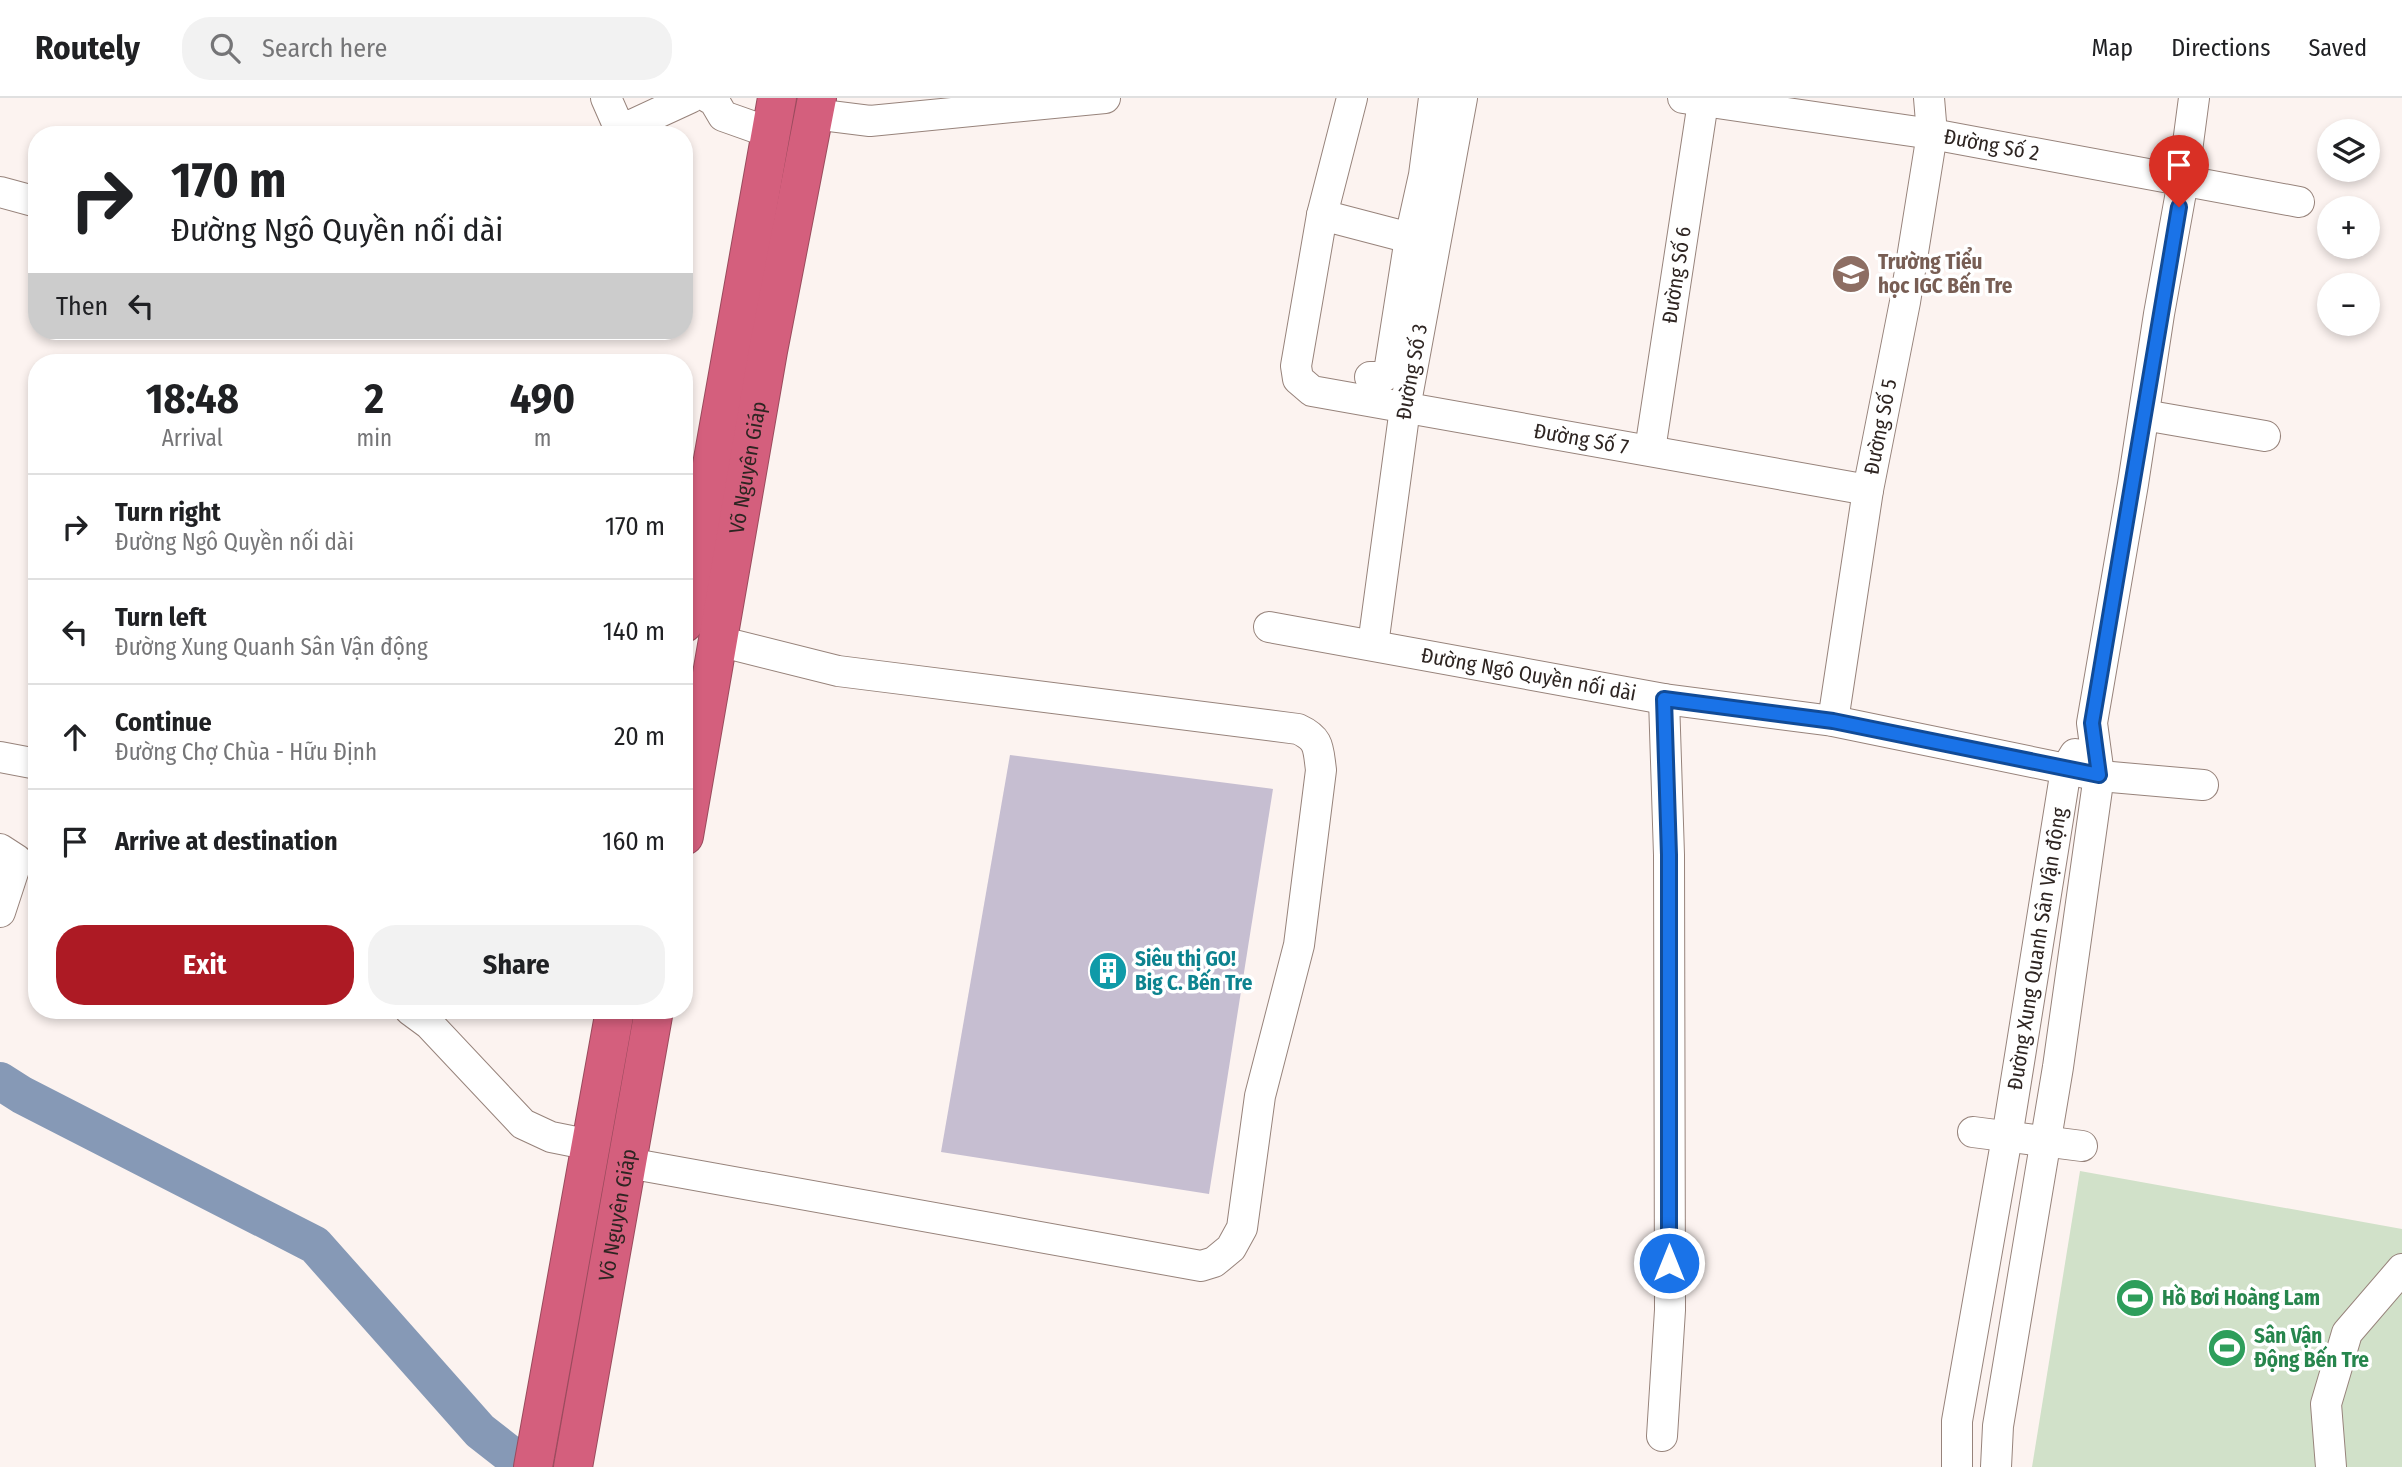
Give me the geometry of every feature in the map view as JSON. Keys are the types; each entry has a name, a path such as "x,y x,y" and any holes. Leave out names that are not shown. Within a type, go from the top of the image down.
{"highway":[{"name":"Võ Nguyên Giáp","path":"693,586 751,348 815,106"},
{"name":"Võ Nguyên Giáp","path":"693,784 718,641 774,116"},
{"name":"Võ Nguyên Giáp","path":"533,1467 613,1019"},
{"name":"Võ Nguyên Giáp","path":"573,1467 652,1019"}],"street":[{"path":"606,98 617,123 622,126"},
{"path":"629,126 690,98"},
{"path":"709,98 723,116 774,116"},
{"path":"815,106 870,121 1105,98"},
{"path":"1352,98 1322,215 1410,238"},
{"path":"1370,377 1383,377 1389,372 1410,238 1424,175 1434,98"},
{"name":"Đường Số 3","path":"1373,645 1405,408 1462,98"},
{"name":"Đường Số 5","path":"1833,721 1868,490 1905,302 1932,134 1929,98"},
{"path":"2092,723 2183,181 2194,98"},
{"name":"Đường Số 2","path":"1693,100 1932,134 2299,202"},
{"name":"Đường Số 6","path":"1650,450 1693,100"},
{"path":"0,192 28,200"},
{"name":"Đường Số 7","path":"1322,215 1296,366 1298,379 1312,391 1868,490"},
{"path":"2144,415 2265,436"},
{"name":"Đường Ngô Quyền nối dài","path":"1269,627 1664,699 1833,721 2099,775 2203,785"},
{"path":"628,1163 1201,1266 1214,1262 1231,1248 1242,1228 1259,1096 1298,945 1321,770 1318,744 1309,734 1298,729 838,671 718,641"},
{"path":"1662,1436 1670,1310 1669,855 1664,699"},
{"name":"Đường Xung Quanh Sân Vận động","path":"1956,1467 1957,1421 2007,1137 2066,769 2092,723"},
{"name":"Đường Xung Quanh Sân Vận động","path":"1996,1467 1998,1426 2046,1142 2099,775 2092,723"},
{"path":"0,757 28,762"},
{"path":"0,849 17,860 0,912"},
{"path":"422,1019 523,1125 551,1138 591,1145"},
{"path":"1973,1132 2082,1146"},
{"path":"2331,1467 2326,1404 2347,1334 2402,1269"}],"green space":[{"name":"Sân Vận Động Bến Tre","path":"2080,1171 2402,1229 2402,1467 2032,1467"}],"building":[{"name":"Siêu thị GO! Big C. Bến Tre","path":"1010,755 1273,789 1209,1194 941,1152"}],"waterway":[{"path":"0,1081 22,1095 315,1245 480,1431 526,1467"}],"place":[{"name":"Trường Tiểu học IGC Bến Tre","path":"1851,274"},
{"name":"Siêu thị GO! Big C. Bến Tre","path":"1108,971"},
{"name":"Hồ Bơi Hoàng Lam","path":"2135,1298"},
{"name":"Sân Vận Động Bến Tre","path":"2227,1348"}],"route":[{"path":"1669,1263 1669,855 1664,699 1833,721 2099,775 2092,723 2179,207"}]}
